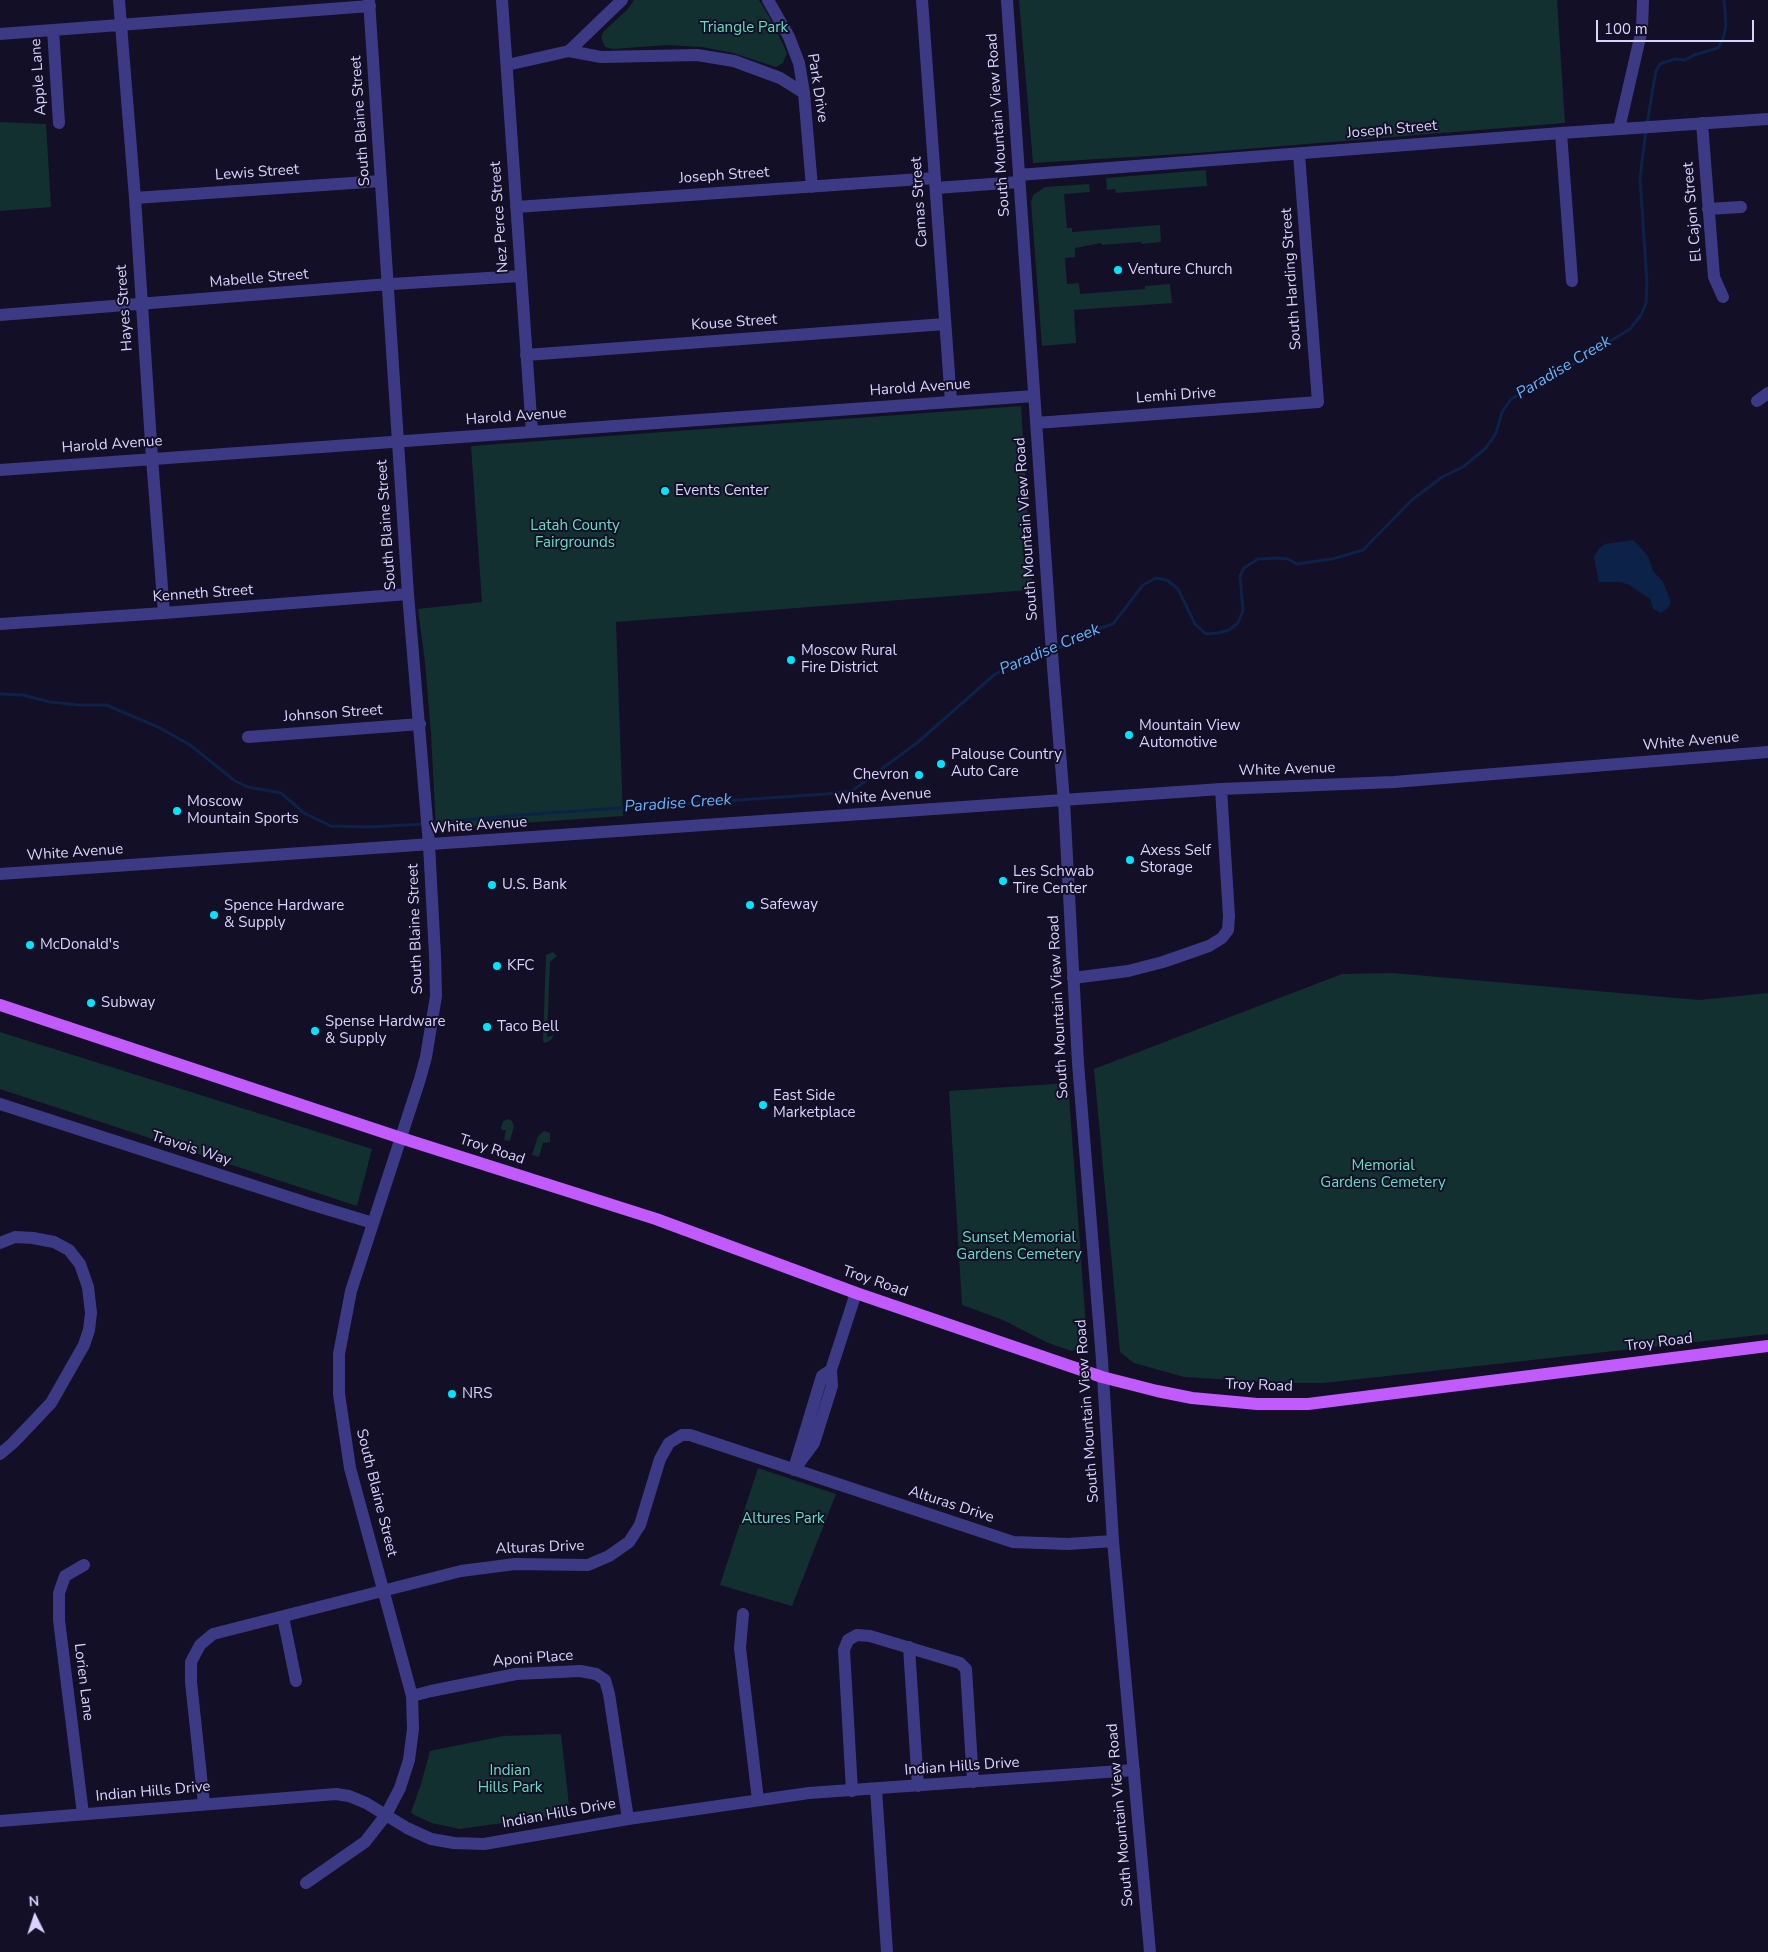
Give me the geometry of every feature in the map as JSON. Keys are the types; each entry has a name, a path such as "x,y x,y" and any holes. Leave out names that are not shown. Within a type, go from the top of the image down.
{"main road":[{"name":"Troy Road","path":"0,1005 401,1138 656,1219 856,1293 1102,1377 1192,1398 1239,1403 1290,1405 1768,1346"}],"street":[{"name":"Hayes Street","path":"119,0 164,613"},
{"name":"Nez Perce Street","path":"502,0 532,432"},
{"path":"569,52 622,0"},
{"name":"Park Drive","path":"768,0 790,37 799,63 804,93 812,187"},
{"name":"Camas Street","path":"922,0 951,402"},
{"name":"South Mountain View Road","path":"1007,0 1050,632 1064,801 1078,1064 1113,1541 1150,1952"},
{"path":"1619,129 1642,29 1643,0"},
{"path":"0,34 370,3"},
{"name":"South Blaine Street","path":"306,1883 365,1842 386,1815 400,1788 408,1760 413,1729 412,1696 350,1468 339,1394 339,1354 351,1291 426,1057 436,996 428,841 397,442 370,3"},
{"name":"Apple Lane","path":"53,30 59,123"},
{"path":"507,65 569,52 601,57 697,54 734,61 780,78 804,93"},
{"name":"Joseph Street","path":"516,207 812,187 1019,179 1561,133 1768,119"},
{"name":"El Cajon Street","path":"1702,123 1714,278 1723,297"},
{"path":"1561,133 1572,281"},
{"name":"South Harding Street","path":"1299,154 1318,402"},
{"name":"Lewis Street","path":"135,198 381,181"},
{"path":"1708,209 1741,207"},
{"name":"Mabelle Street","path":"0,315 388,284 520,276"},
{"name":"Kouse Street","path":"526,355 945,324"},
{"name":"Harold Avenue","path":"0,470 1034,396"},
{"name":"Lemhi Drive","path":"1036,423 1318,402"},
{"name":"Kenneth Street","path":"0,624 408,594"},
{"name":"Johnson Street","path":"248,736 420,724"},
{"name":"White Avenue","path":"0,874 428,841 1064,801 1221,789 1394,782 1768,752"},
{"path":"1073,978 1128,971 1163,962 1209,946 1222,938 1228,930 1228,924 1221,789"},
{"name":"Travois Way","path":"0,1104 373,1223"},
{"path":"0,1243 15,1237 32,1238 54,1242 69,1250 80,1264 88,1287 91,1313 89,1330 84,1346 51,1403 14,1443 0,1454"},
{"path":"794,1470 822,1376 831,1370 856,1293"},
{"name":"Alturas Drive","path":"204,1804 191,1682 191,1662 200,1645 213,1634 384,1590 492,1565 588,1565 609,1556 629,1542 640,1526 660,1459 669,1443 682,1435 690,1435 1013,1542 1060,1544 1113,1541"},
{"name":"Lorien Lane","path":"83,1814 59,1620 59,1593 65,1576 84,1565"},
{"path":"743,1614 740,1648 758,1800"},
{"path":"283,1616 296,1681"},
{"path":"852,1790 845,1696 844,1650 848,1640 857,1635 863,1635 960,1663 966,1669 973,1782"},
{"path":"909,1648 918,1786"},
{"name":"Aponi Place","path":"412,1696 431,1690 516,1674 580,1671 596,1674 605,1680 609,1694 628,1819"},
{"name":"Indian Hills Drive","path":"0,1821 336,1794 349,1796 407,1828 431,1838 454,1843 484,1844 628,1819 808,1793 1134,1770"},
{"path":"876,1789 887,1952"}],"green space":[{"name":"Triangle Park","path":"634,0 759,0 773,23 787,53 783,63 776,67 733,53 702,47 667,45 613,49 605,47 601,37 604,31 628,9"},
{"path":"1019,0 1557,0 1565,123 1197,153 1033,163"},
{"path":"0,122 46,124 51,207 0,211"},
{"path":"1206,170 1207,186 1116,193 1115,189 1107,190 1106,178"},
{"path":"1089,184 1090,192 1064,194 1067,228 1072,228 1072,232 1160,225 1161,242 1102,245 1101,243 1075,248 1075,257 1065,258 1067,284 1079,283 1080,294 1145,289 1145,286 1170,284 1172,303 1074,310 1076,343 1042,346 1031,202 1033,195 1045,187"},
{"name":"Latah County Fairgrounds","path":"1021,406 1032,583 1029,590 616,622 623,816 436,829 431,733 418,609 482,602 471,446"},
{"path":"553,952 557,956 550,962 547,1037 554,1035 551,1040 545,1043 543,1041 546,955"},
{"name":"Memorial Gardens Cemetery","path":"1393,973 1699,1000 1768,993 1768,1334 1324,1383 1279,1383 1184,1377 1134,1363 1120,1352 1094,1069 1342,974"},
{"path":"0,1032 372,1149 357,1206 0,1089"},
{"name":"Sunset Memorial Gardens Cemetery","path":"1068,1083 1087,1340 1082,1347 1071,1351 1046,1342 1003,1320 962,1305 949,1091"},
{"path":"508,1119 512,1121 514,1126 510,1141 504,1140 506,1130 501,1128 503,1121"},
{"path":"544,1131 550,1133 550,1142 543,1143 539,1157 532,1155 538,1136"},
{"name":"Altures Park","path":"758,1468 836,1494 792,1606 720,1585"},
{"name":"Indian Hills Park","path":"561,1734 570,1814 459,1829 432,1823 411,1812 430,1751 503,1736"}],"water":[{"path":"1633,540 1648,556 1653,571 1663,582 1671,602 1668,608 1661,613 1653,609 1650,599 1629,585 1621,582 1599,582 1594,557 1599,548 1605,544"}],"waterway":[{"name":"Paradise Creek","path":"1647,124 1656,71 1660,64 1675,59 1685,60 1694,55 1718,48 1723,39 1726,25 1724,0"},
{"name":"Paradise Creek","path":"1054,649 1069,645 1081,634 1113,624 1143,585 1156,578 1167,580 1178,589 1195,624 1206,634 1229,630 1238,623 1243,611 1240,576 1244,568 1258,559 1288,559 1297,564 1332,559 1363,550 1412,500 1442,477 1463,467 1486,448 1496,433 1502,412 1511,399 1557,374 1630,329 1641,315 1646,303 1647,283 1640,178 1646,130"},
{"name":"Paradise Creek","path":"431,823 852,791 918,742 994,675 1019,660 1048,650"},
{"name":"Paradise Creek","path":"0,694 23,695 50,702 106,705 158,727 190,745 235,781 248,787 281,793 304,813 331,826 369,827 424,824"}],"place":[{"name":"Venture Church","path":"1118,270"},
{"name":"Events Center","path":"665,491"},
{"name":"Moscow Rural Fire District","path":"791,660"},
{"name":"Mountain View Automotive","path":"1129,735"},
{"name":"Palouse Country Auto Care","path":"941,764"},
{"name":"Chevron","path":"919,775"},
{"name":"Moscow Mountain Sports","path":"177,811"},
{"name":"Axess Self Storage","path":"1130,860"},
{"name":"Les Schwab Tire Center","path":"1003,881"},
{"name":"U.S. Bank","path":"492,885"},
{"name":"Safeway","path":"750,905"},
{"name":"Spence Hardware & Supply","path":"214,915"},
{"name":"McDonald's","path":"30,945"},
{"name":"KFC","path":"497,966"},
{"name":"Subway","path":"91,1003"},
{"name":"Taco Bell","path":"487,1027"},
{"name":"Spense Hardware & Supply","path":"315,1031"},
{"name":"East Side Marketplace","path":"763,1105"},
{"name":"NRS","path":"452,1394"}]}
